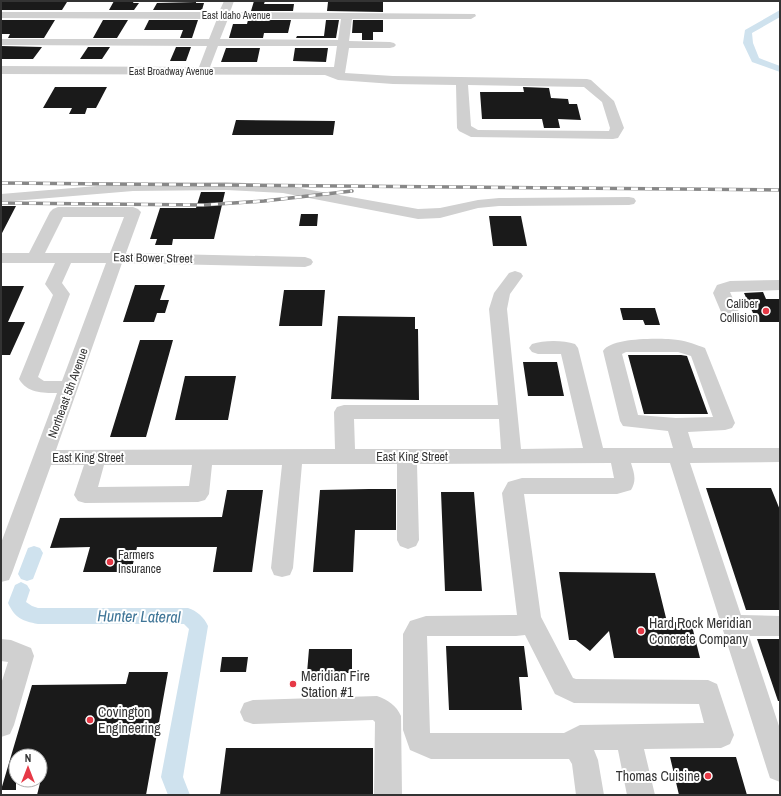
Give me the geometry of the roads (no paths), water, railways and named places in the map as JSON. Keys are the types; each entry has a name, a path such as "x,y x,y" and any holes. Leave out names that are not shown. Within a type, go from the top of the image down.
{"street":[{"path":"203,71 228,1"},
{"path":"46,70 86,10"},
{"name":"East Idaho Avenue","path":"1,15 86,10 223,15 347,15 453,12 471,16"},
{"path":"344,43 347,15"},
{"path":"1,42 344,43 390,45"},
{"name":"East Broadway Avenue","path":"1,70 340,71 344,43"},
{"path":"327,71 338,76 351,77 462,82 587,83 608,101 617,128 613,135 476,134 464,128 462,82"},
{"path":"1,198 133,187 241,187 283,189 418,214 440,213 478,204 499,202 629,201"},
{"name":"Northeast 5th Avenue","path":"1,573 133,212 58,212 35,258"},
{"name":"East Bower Street","path":"1,258 117,258 305,262"},
{"path":"65,258 53,284 62,294 28,379 40,388 70,387"},
{"path":"512,456 498,308 502,293 515,276"},
{"path":"733,319 721,293 723,289 730,286 780,286"},
{"path":"624,346 678,346 699,352 725,423 676,425 630,421 612,351 624,346"},
{"path":"538,348 569,348 595,456"},
{"path":"345,457 344,412 508,412"},
{"path":"676,425 682,456 733,625 780,769"},
{"name":"East King Street","path":"43,458 780,455"},
{"path":"568,746 580,738 721,735 708,692 574,691 564,686 529,618 513,493 515,488 522,486 617,486 624,484 625,480 619,456"},
{"path":"282,568 293,457"},
{"path":"406,457 408,540"},
{"path":"96,458 85,495 198,494 203,458"},
{"path":"529,618 526,624 516,626 426,626 418,628 415,634 416,730 419,741 431,746 568,746 578,749 585,760 590,795"},
{"path":"733,625 780,626"},
{"path":"1,650 11,651 22,656 1,725"},
{"path":"253,712 377,708 388,716 388,795"},
{"path":"628,736 641,795"}],"waterway":[{"path":"780,13 748,32 748,43 755,60 780,69"},
{"name":"Hunter Lateral","path":"27,574 34,553"},
{"name":"Hunter Lateral","path":"21,590 17,603 25,612 38,616 188,616 199,626 172,777 179,795"}],"railway":[{"path":"1,183 780,190"},
{"path":"1,203 203,205 264,201 352,191"}],"place":[{"name":"Caliber Collision","path":"766,311"},
{"name":"Farmers Insurance","path":"110,562"},
{"name":"Hard Rock Meridian Concrete Company","path":"641,631"},
{"name":"Meridian Fire Station #1","path":"293,684"},
{"name":"Covington Engineering","path":"90,720"},
{"name":"Thomas Cuisine","path":"708,776"}]}
